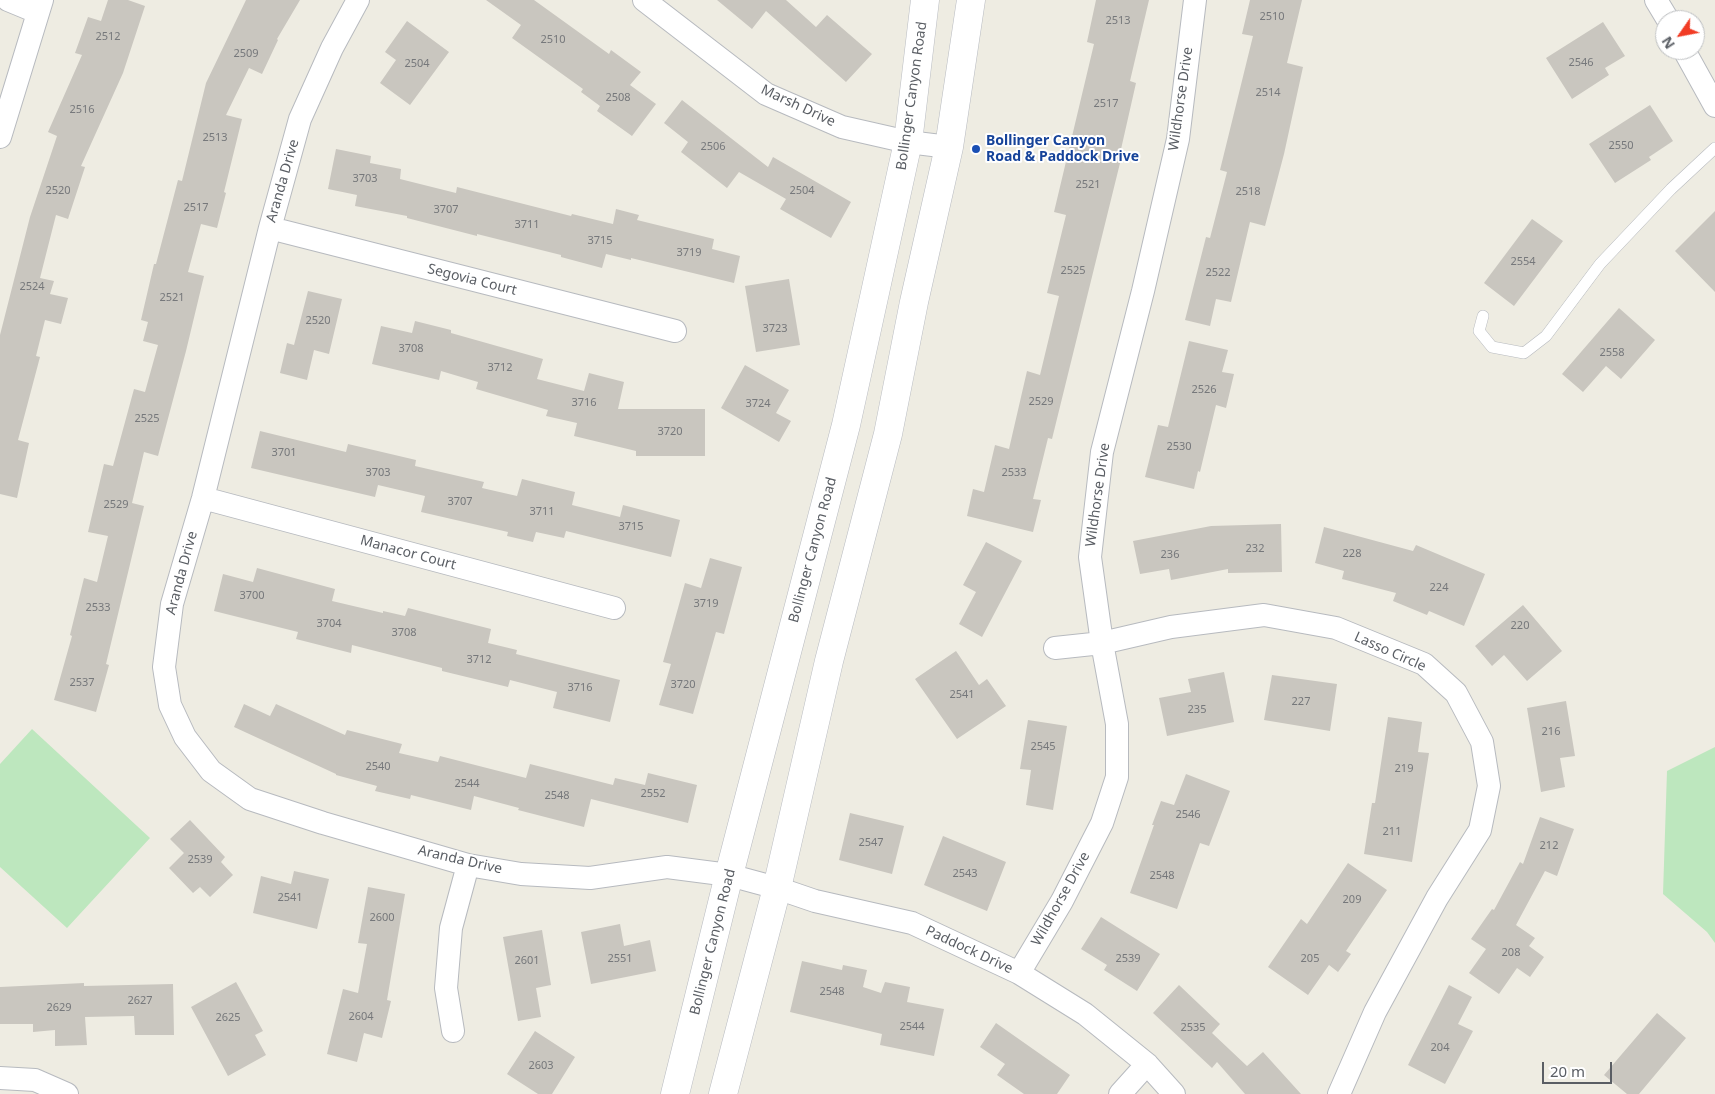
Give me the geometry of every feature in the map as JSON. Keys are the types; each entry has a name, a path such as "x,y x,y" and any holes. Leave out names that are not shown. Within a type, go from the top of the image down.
{"main road":[{"name":"Bollinger Canyon Road","path":"675,1094 729,875 846,425 908,142 925,0"},
{"path":"722,1094 777,888 829,661 888,434 914,302 949,147 971,0"}],"street":[{"path":"0,137 40,6 8,0"},
{"name":"Aranda Drive","path":"358,0 332,48 300,119 270,228 203,498 172,604 164,668 170,705 185,737 211,771 250,799 323,823 468,865 521,874 590,878 667,867 729,875"},
{"name":"Marsh Drive","path":"644,0 766,94 842,127 908,142 949,147"},
{"name":"Wildhorse Drive","path":"1019,973 1062,901 1102,823 1118,777 1117,724 1102,643 1090,557 1102,452 1143,291 1178,139 1195,0"},
{"path":"1690,60 1715,106"},
{"name":"Segovia Court","path":"270,228 675,331"},
{"name":"Manacor Court","path":"203,498 614,608"},
{"name":"Lasso Circle","path":"1055,648 1102,643 1171,627 1264,615 1336,628 1415,660 1424,664 1456,693 1482,742 1489,786 1480,830 1438,898 1375,1012 1338,1094"},
{"path":"453,1031 446,988 451,928 468,865"},
{"name":"Paddock Drive","path":"729,875 815,901 912,923 1019,973 1085,1014 1147,1064 1174,1094"},
{"path":"1120,1094 1147,1064"},
{"path":"0,1078 35,1080 66,1094"}],"lane":[{"path":"1482,316 1479,331 1492,346 1524,354 1546,336 1600,264 1671,189 1715,148"}],"green space":[{"path":"32,729 150,838 67,928 0,867 0,764"},
{"path":"1715,747 1715,943 1707,932 1663,894 1667,771"}],"building":[{"path":"108,0 128,0 145,6 123,73 81,166 85,167 68,219 56,215 40,278 54,281 50,294 68,298 61,324 45,320 36,356 40,357 18,440 29,443 17,498 0,494 0,335 30,217 57,136 48,132 82,55 75,53 88,17 101,21"},
{"path":"246,0 300,0 277,39 262,74 249,68 226,115 242,119 224,192 226,193 217,228 201,224 188,272 204,276 158,456 144,452 132,503 144,506 106,664 109,665 96,712 54,700 72,636 70,635 84,578 97,582 108,536 88,532 104,464 113,466 134,389 145,392 158,345 143,341 148,322 141,320 154,264 156,264 178,180 182,181 206,83"},
{"path":"486,0 534,0 609,54 611,50 641,72 630,85 656,104 632,136 597,111 600,106 581,92 583,89 512,38 521,25"},
{"path":"717,0 786,0 816,27 827,15 872,54 846,82 766,11 752,29"},
{"path":"1096,0 1149,0 1130,81 1136,83 1119,158 1121,159 1052,439 1048,438 1033,499 1041,500 1033,532 967,516 973,489 984,492 995,445 1009,449 1027,371 1040,375 1059,296 1047,293 1066,215 1054,212 1094,44 1087,42"},
{"path":"1250,0 1302,0 1287,63 1303,67 1284,154 1265,226 1250,222 1231,302 1216,299 1210,326 1185,320 1206,237 1210,238 1227,172 1220,170 1253,36 1242,34"},
{"path":"407,21 449,52 410,105 380,83 396,60 385,52"},
{"path":"1603,22 1625,56 1605,68 1609,75 1572,99 1546,58"},
{"path":"682,100 768,167 773,157 851,202 831,238 780,209 786,199 739,172 727,188 681,152 688,142 664,123"},
{"path":"1650,105 1673,141 1649,157 1651,160 1615,183 1589,144"},
{"path":"336,149 371,156 370,163 401,169 400,179 456,193 457,187 571,216 572,214 613,224 616,209 639,215 637,220 714,239 712,249 740,256 734,283 631,258 631,260 606,254 602,268 561,257 561,255 477,234 477,236 407,218 407,216 355,206 357,195 328,189"},
{"path":"1715,211 1715,292 1675,251"},
{"path":"1532,219 1563,241 1514,306 1484,283"},
{"path":"789,279 800,345 756,352 745,286"},
{"path":"308,291 342,299 329,354 314,350 307,380 280,373 287,343 294,345"},
{"path":"1619,308 1655,340 1621,379 1606,366 1583,392 1562,374"},
{"path":"415,321 451,330 451,333 543,359 537,379 584,391 589,373 624,382 618,409 705,409 705,456 636,456 636,451 574,436 577,423 546,416 548,410 476,389 478,382 441,371 439,380 372,364 381,326 412,333"},
{"path":"1189,341 1228,350 1222,372 1234,374 1226,408 1216,405 1194,489 1145,477 1158,425 1168,427"},
{"path":"745,365 789,390 776,413 791,421 779,442 721,408"},
{"path":"260,431 346,452 348,444 416,460 415,466 484,482 482,488 517,496 522,479 575,492 572,505 620,517 623,505 680,520 671,557 566,531 564,538 536,532 533,542 507,536 508,532 421,512 425,496 378,485 375,497 251,468"},
{"path":"1281,524 1282,572 1228,573 1228,569 1171,580 1169,569 1140,574 1133,541 1211,526"},
{"path":"1324,527 1413,551 1416,545 1485,574 1464,626 1429,611 1427,615 1393,601 1396,593 1342,579 1344,571 1315,563"},
{"path":"986,542 1022,561 982,637 959,624 976,592 963,585"},
{"path":"710,558 742,567 724,634 716,632 693,714 659,705 671,664 663,662 685,583 701,588"},
{"path":"257,568 335,589 332,601 405,616 408,608 491,629 488,643 517,650 516,654 620,680 610,722 553,708 557,692 510,680 508,687 442,671 442,668 352,645 351,653 296,639 298,632 214,611 223,574 253,582"},
{"path":"1523,605 1562,651 1527,681 1504,655 1492,666 1475,646"},
{"path":"956,651 979,685 987,679 1006,706 957,739 915,679"},
{"path":"1224,672 1234,722 1167,736 1159,698 1191,692 1188,679"},
{"path":"1272,675 1337,684 1330,731 1264,720"},
{"path":"1566,701 1575,756 1560,758 1565,787 1541,792 1527,708"},
{"path":"244,704 270,716 276,704 345,735 347,730 402,744 399,753 438,762 440,756 526,778 530,764 613,785 615,778 645,785 648,773 697,785 688,823 591,799 584,827 518,810 519,808 474,796 471,810 411,795 410,799 375,791 377,786 336,775 234,727"},
{"path":"1388,717 1422,722 1418,752 1429,753 1412,862 1364,854 1372,803 1375,803"},
{"path":"1028,720 1067,726 1053,810 1026,805 1031,770 1020,769"},
{"path":"1186,774 1230,791 1209,846 1200,843 1177,909 1130,893 1161,801 1174,805"},
{"path":"850,813 904,826 892,874 839,860"},
{"path":"1540,817 1574,829 1557,876 1545,871 1516,925 1535,938 1529,946 1544,957 1530,977 1517,968 1499,994 1469,973 1486,949 1471,939 1492,909 1494,910 1520,862 1523,864"},
{"path":"190,820 225,857 221,862 233,875 210,897 200,887 193,893 169,868 184,853 170,839"},
{"path":"943,836 1006,862 987,911 924,885"},
{"path":"1348,863 1387,890 1346,951 1351,954 1338,972 1329,965 1308,995 1268,967 1301,919 1307,924"},
{"path":"294,871 329,879 317,929 253,913 261,876 291,884"},
{"path":"368,887 405,894 387,1000 391,1001 382,1038 364,1033 357,1062 327,1054 343,989 358,993 367,944 358,943"},
{"path":"1101,917 1160,954 1137,991 1104,970 1107,965 1081,949"},
{"path":"620,924 624,946 650,940 656,971 591,984 581,932"},
{"path":"542,930 551,985 536,988 541,1017 518,1021 503,937"},
{"path":"802,961 842,970 843,965 867,970 863,987 881,993 885,982 910,987 907,1002 944,1009 934,1056 880,1045 882,1034 790,1012"},
{"path":"236,982 263,1031 255,1035 266,1055 228,1076 191,1007"},
{"path":"84,983 84,986 173,984 174,1035 135,1035 134,1016 85,1017 87,1045 55,1046 55,1030 33,1032 33,1024 0,1024 0,987"},
{"path":"1179,985 1220,1024 1212,1033 1247,1066 1263,1052 1301,1094 1245,1094 1217,1062 1212,1068 1153,1013"},
{"path":"1449,985 1472,997 1458,1024 1473,1031 1445,1084 1408,1065"},
{"path":"1657,1013 1686,1038 1639,1094 1627,1094 1604,1075"},
{"path":"996,1023 1070,1075 1057,1094 1024,1094 997,1075 1005,1064 980,1047"},
{"path":"535,1031 575,1057 552,1094 538,1094 507,1074"}],"place":[{"name":"Bollinger Canyon Road & Paddock Drive","path":"976,149"}]}
